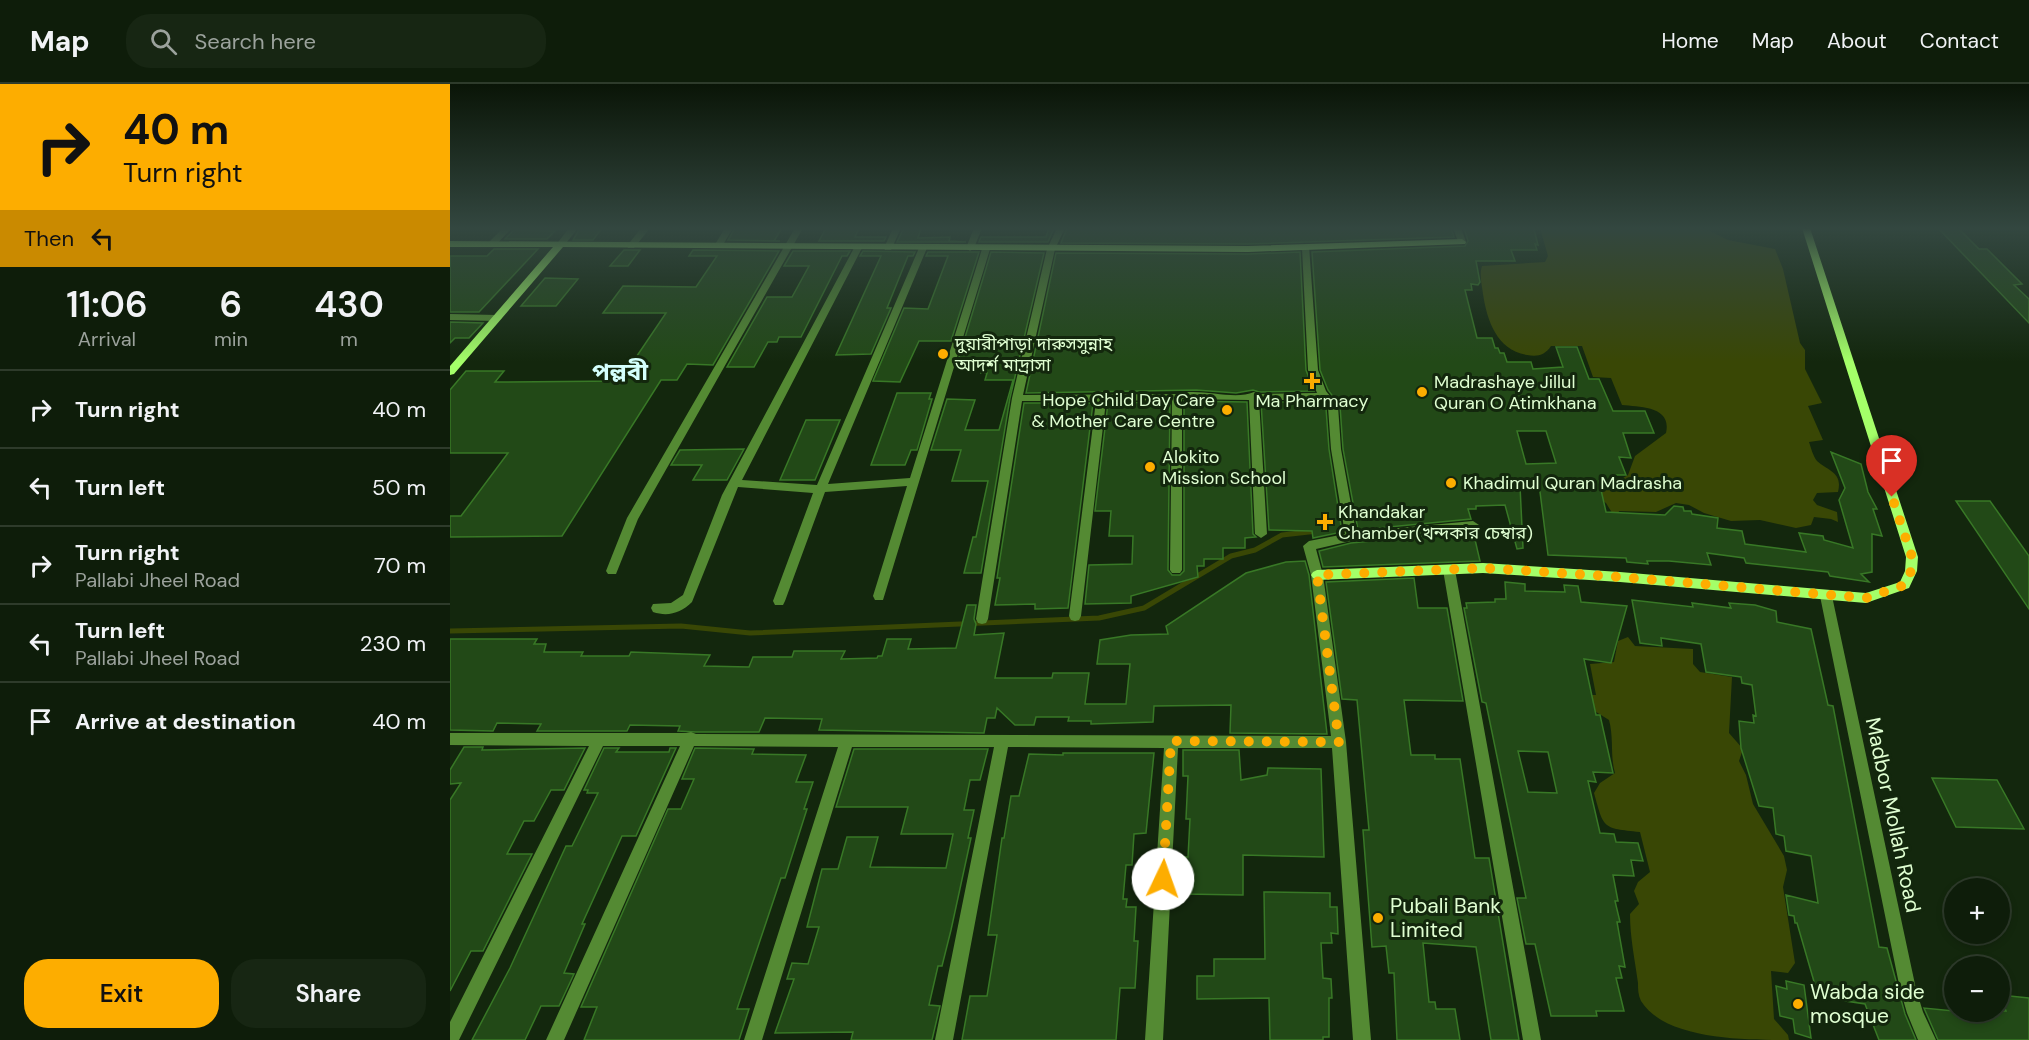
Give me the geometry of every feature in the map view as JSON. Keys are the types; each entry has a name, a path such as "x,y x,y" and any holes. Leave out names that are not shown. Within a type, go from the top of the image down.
{"street":[{"path":"450,372 536,273"},
{"path":"612,571 619,556 619,548 633,518 773,273"},
{"path":"657,608 671,608 682,604 688,598 734,483 845,273"},
{"path":"779,601 821,489 913,273"},
{"path":"879,596 979,273"},
{"path":"982,619 1017,398 1046,273"},
{"path":"1307,273 1313,370 1319,388 1333,406 1336,449 1351,537"},
{"path":"1317,575 1483,568 1866,598 1893,591 1905,585 1911,571 1912,557 1820,273"},
{"path":"450,317 497,318"},
{"path":"1017,398 1177,397 1184,395 1326,397"},
{"path":"1254,395 1261,534"},
{"path":"1176,570 1177,397"},
{"path":"1075,616 1101,398"},
{"path":"734,483 821,489 914,482"},
{"path":"1362,1040 1339,742 1317,575 1311,562 1309,546 1351,537 1473,525"},
{"path":"1449,570 1532,1040"},
{"name":"Madbor Mollah Road","path":"1826,596 1908,988 1915,1013 1928,1040"},
{"path":"450,1040 600,738"},
{"path":"450,739 691,738 1339,742"},
{"path":"555,1040 691,738"},
{"path":"753,1040 847,739"},
{"path":"944,1040 1002,740"},
{"path":"1154,1040 1171,741"}],"shaded area":[{"path":"1481,273 1784,273 1800,343 1805,350 1805,369 1822,403 1808,406 1823,440 1809,442 1817,461 1834,473 1839,485 1838,492 1817,493 1813,500 1817,505 1837,512 1838,522 1814,517 1811,525 1796,528 1760,520 1731,521 1704,513 1689,505 1676,503 1656,512 1619,511 1618,517 1614,516 1606,503 1597,497 1598,483 1613,484 1628,475 1635,456 1666,433 1667,424 1664,418 1653,410 1622,405 1611,378 1593,377 1582,346 1551,346 1541,355 1535,356 1517,352 1508,347 1495,333 1487,314"},
{"path":"1628,637 1635,646 1693,649 1693,664 1700,672 1732,677 1729,733 1743,749 1739,761 1746,775 1753,804 1784,856 1787,870 1783,887 1795,963 1788,973 1771,971 1774,1019 1788,1035 1789,1040 1729,1038 1687,1030 1668,1024 1652,1014 1640,999 1630,914 1639,904 1634,891 1638,882 1650,872 1640,832 1611,827 1600,814 1594,793 1600,783 1615,773 1609,720 1593,710 1589,695 1596,695 1590,664 1614,662 1618,641"}],"building":[{"path":"450,273 516,273 479,312 450,312"},
{"path":"706,273 766,273 713,365 687,364 677,380 661,380 562,536 450,537 450,516 461,516 508,453 450,453 450,390 466,371 504,371 495,382 620,381 666,313 603,313 623,286 696,287"},
{"path":"805,273 834,273 801,337 779,337 777,342 768,342 754,367 727,367 767,297 792,297"},
{"path":"873,273 901,273 887,308 891,308 871,354 836,355"},
{"path":"942,273 973,273 951,341 919,341 900,382 873,381 904,308 928,309"},
{"path":"985,273 1039,273 1010,398 981,573 964,573 973,537 976,537 988,481 952,481 961,450 931,450 947,399 975,400 965,430 999,430 1013,380 985,380 987,373 981,373 983,367 956,367"},
{"path":"1052,273 1301,273 1306,370 1314,391 1259,392 1253,390 1236,393 1196,390 1026,393"},
{"path":"1313,273 1478,273 1480,282 1478,285 1471,284 1472,290 1465,290 1477,338 1492,338 1495,348 1498,348 1500,353 1504,353 1507,362 1531,362 1533,369 1563,367 1556,347 1577,347 1589,379 1599,379 1613,411 1645,411 1654,433 1623,433 1631,458 1619,457 1626,475 1614,475 1617,481 1599,481 1606,512 1665,515 1674,506 1683,507 1684,511 1691,511 1692,514 1718,518 1717,528 1742,531 1745,544 1806,552 1799,533 1823,536 1824,540 1853,548 1839,500 1845,488 1831,452 1861,464 1868,492 1877,509 1873,509 1882,536 1872,534 1872,572 1861,574 1869,582 1830,576 1828,572 1746,563 1744,558 1707,553 1711,565 1669,561 1647,561 1648,564 1627,562 1626,558 1548,555 1539,484 1520,486 1523,548 1517,549 1505,505 1476,506 1476,509 1468,509 1471,519 1358,530 1343,449 1340,406 1328,390 1320,370","holes":["1517,431 1546,431 1556,463 1526,464"]},
{"path":"1981,273 2011,273 2022,284 2014,285 2029,299 2029,323"},
{"path":"545,278 578,279 556,306 521,306"},
{"path":"450,322 483,323 469,338 455,338 450,343"},
{"path":"897,393 931,393 929,399 932,399 917,450 911,450 905,465 871,465"},
{"path":"1184,401 1247,402 1253,534 1256,537 1245,538 1245,548 1223,548 1223,559 1204,559 1204,566 1197,566 1198,577 1131,596 1131,603 1085,604 1089,565 1132,564 1133,536 1109,536 1111,511 1095,511 1108,403 1170,402 1168,570 1172,575 1180,575 1184,571"},
{"path":"1261,402 1321,402 1326,408 1329,449 1342,532 1313,538 1312,531 1269,530"},
{"path":"1024,403 1093,403 1068,608 1035,609 1035,604 995,605 1000,578 997,578"},
{"path":"806,420 840,420 815,480 780,480"},
{"path":"744,449 727,480 693,480 702,465 671,465 680,450"},
{"path":"1956,501 1990,501 2029,556 2029,609"},
{"path":"1473,531 1480,561 1323,567 1319,551 1351,543"},
{"path":"1305,561 1309,575 1327,734 1230,733 1231,705 1154,706 1153,722 1091,724 1091,721 1068,721 1069,717 1036,717 1034,725 1015,725 997,708 995,718 987,718 984,733 819,730 822,719 765,718 759,732 696,732 678,731 680,726 630,725 627,731 537,731 541,724 497,723 493,731 450,730 450,639 537,639 534,644 546,644 544,652 583,652 581,656 629,656 631,652 710,655 704,666 749,667 753,657 792,657 794,651 845,651 841,659 877,658 882,656 887,639 911,639 908,649 956,648 967,605 976,605 974,635 1004,633 995,678 1052,678 1053,673 1089,673 1085,704 1126,704 1130,664 1097,664 1100,640 1131,635 1168,634 1166,626 1246,573 1286,562"},
{"path":"1414,578 1418,608 1447,608 1463,701 1404,700 1411,755 1435,755 1435,759 1460,759 1475,858 1489,858 1519,1040 1491,1040 1476,947 1423,943 1429,1002 1435,1002 1436,1009 1455,1009 1460,1040 1397,1040 1394,973 1389,973 1386,946 1372,947 1363,830 1369,830 1357,700 1342,699 1326,582"},
{"path":"1505,582 1525,584 1525,591 1565,592 1564,585 1578,586 1581,602 1627,606 1611,663 1584,659 1596,715 1600,715 1613,773 1593,772 1596,782 1588,781 1600,833 1614,834 1616,842 1638,843 1643,861 1631,860 1634,876 1613,875 1618,901 1615,901 1620,922 1617,922 1625,967 1619,966 1622,978 1616,978 1624,1011 1596,1011 1597,1016 1551,1016 1535,944 1526,944 1517,898 1526,898 1486,703 1482,702 1464,608 1467,608 1466,603 1495,602 1495,599 1506,599","holes":["1518,751 1548,752 1557,793 1528,792"]},
{"path":"1632,600 1693,607 1692,603 1731,608 1729,603 1755,605 1776,611 1777,622 1811,629 1828,705 1833,706 1879,947 1887,948 1905,1014 1916,1040 1879,1040 1865,1004 1839,1000 1836,987 1815,985 1797,923 1795,923 1794,916 1789,915 1786,895 1818,903 1811,856 1786,851 1784,836 1776,834 1773,808 1759,806 1741,748 1739,721 1754,723 1753,715 1756,716 1752,685 1742,683 1741,677 1706,672 1701,644 1661,638 1662,646 1640,643"},
{"path":"464,747 483,747 482,750 585,748 564,790 551,790 534,821 524,821 507,854 532,854 483,951 471,951 450,991 450,800 461,783 450,784 450,770"},
{"path":"604,748 619,748 616,752 669,752 670,748 676,748 636,836 622,836 582,924 585,924 564,973 574,974 559,1006 541,1006 525,1040 472,1040 510,968 566,846 572,846 598,793 587,793 588,790 584,790"},
{"path":"695,748 754,749 752,754 806,755 796,782 813,782 785,878 781,878 737,1009 749,1009 739,1040 584,1040 597,1007 581,1007 668,809 681,809 694,779 682,779"},
{"path":"854,749 988,749 980,780 970,780 964,810 974,810 968,838 971,838 942,966 938,966 929,1005 940,1006 932,1040 851,1040 853,1032 775,1033 794,979 787,979 792,963 808,964 819,927 807,927 822,869 838,869 847,837 878,837 870,867 946,868 953,834 901,834 908,807 836,807"},
{"path":"1183,750 1239,750 1241,780 1267,775 1268,768 1321,769 1324,857 1243,855 1243,895 1183,894 1184,857 1188,857 1190,819 1186,819 1188,776 1183,776"},
{"path":"1063,753 1154,753 1146,833 1134,834 1132,865 1126,865 1123,899 1127,899 1126,907 1136,907 1134,941 1138,941 1135,988 1120,988 1116,1040 962,1040 970,996 987,996 997,935 988,935 1002,838 1004,838 1011,796 1019,796 1029,754 1063,755"},
{"path":"1932,778 1997,780 2024,829 1956,827"},
{"path":"1264,892 1330,893 1330,907 1337,907 1338,934 1331,933 1332,943 1321,943 1323,978 1331,979 1332,998 1329,998 1329,1037 1323,1037 1323,1040 1270,1040 1269,998 1197,999 1197,976 1214,976 1214,959 1265,959"},
{"path":"1786,981 1804,985 1811,1038 1795,1033 1793,1019 1780,1016 1776,986 1787,989"},
{"path":"2010,996 2029,998 2029,1040 1938,1040 1924,1008 1944,1010 1944,1022 2010,1022"}],"waterway":[{"path":"450,631 681,626 750,633 1099,618 1144,608 1231,556 1255,550 1282,535 1318,531"}],"place":[{"name":"দুয়ারীপাড়া দারুসসুন্নাহ আদর্শ মাদ্রাসা","path":"943,354"},
{"name":"Ma Pharmacy","path":"1312,381"},
{"name":"Madrashaye Jillul Quran O Atimkhana","path":"1422,392"},
{"name":"Hope Child Day Care & Mother Care Centre","path":"1227,410"},
{"name":"Alokito Mission School","path":"1150,467"},
{"name":"Khadimul Quran Madrasha","path":"1451,483"},
{"name":"Khandakar Chamber(খন্দকার চেম্বার)","path":"1325,522"},
{"name":"Pubali Bank Limited","path":"1378,918"},
{"name":"Wabda side mosque","path":"1798,1004"}],"district":[{"name":"পল্লবী","path":"620,371"}],"route":[{"path":"1163,879 1171,741 1339,742 1317,575 1483,568 1866,598 1881,595 1905,585 1911,571 1912,557 1892,497"}]}
